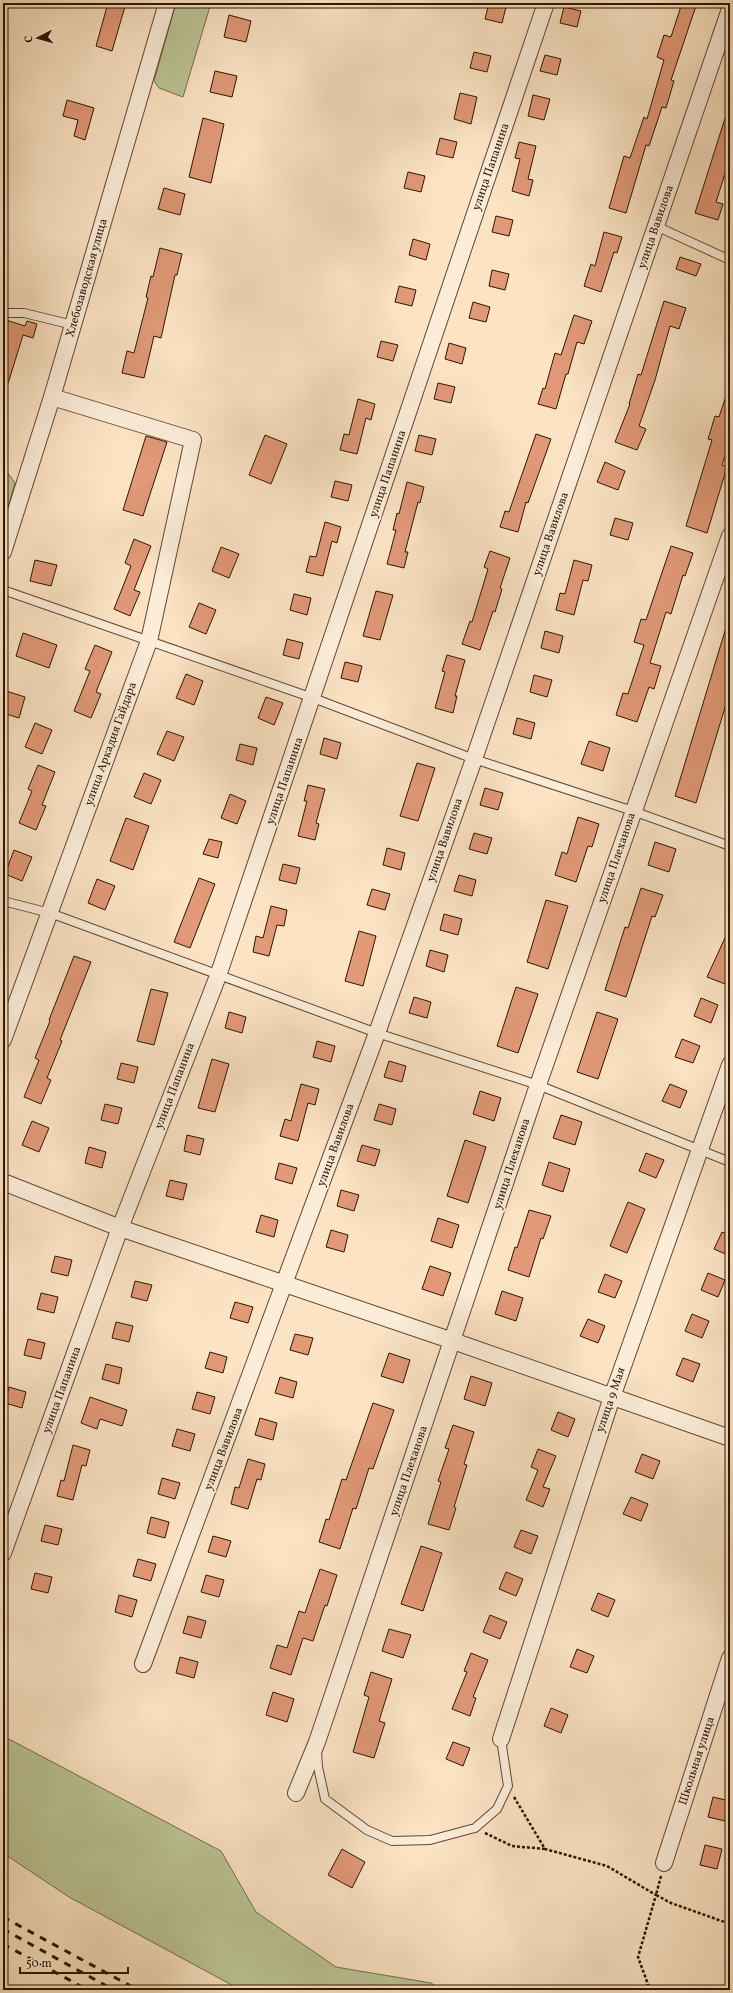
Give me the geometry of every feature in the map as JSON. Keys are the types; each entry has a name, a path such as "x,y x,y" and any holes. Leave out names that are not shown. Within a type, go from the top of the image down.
{"street":[{"name":"Хлебозаводская улица","path":"3,552 52,397 167,3"},
{"name":"улица Папанина","path":"3,1553 120,1228 218,976 313,698 546,3"},
{"name":"улица Вавилова","path":"143,1664 286,1284 377,1033 474,759 730,9"},
{"name":"улица Аркадия Гайдара","path":"3,1040 149,641 193,440 52,397"},
{"name":"улица Плеханова","path":"296,1793 317,1742 538,1085 730,536"},
{"name":"улица 9 Мая","path":"501,1739 612,1397 730,1065"},
{"path":"3,1182 120,1228 453,1341 730,1438"},
{"name":"Школьная улица","path":"664,1863 730,1658"}],"lane":[{"path":"656,226 730,260"},
{"path":"3,313 24,313 73,325"},
{"path":"3,590 313,698 474,759 633,811 730,846"},
{"path":"3,901 50,913 218,976 377,1033 538,1085 730,1162"},
{"path":"317,1742 318,1767 325,1798 367,1830 392,1841 430,1840 475,1828 497,1809 508,1786 501,1739"}],"path":[{"path":"508,1786 545,1849"},
{"path":"475,1828 512,1846 545,1849 607,1866 671,1903 730,1924"},
{"path":"647,1990 638,1957 664,1863"},
{"path":"647,1986 650,1990"}],"green space":[{"path":"176,3 211,3 183,97 159,88 154,81"},
{"path":"3,470 8,473 15,483 3,524"},
{"path":"3,1736 221,1851 256,1912 336,1967 431,1983 442,1990 241,1990 69,1897 3,1853"}],"building":[{"path":"108,3 126,3 112,51 96,46"},
{"path":"489,3 506,7 502,23 485,19"},
{"path":"682,3 697,3 671,80 674,81 666,108 662,107 649,146 646,145 626,213 609,208 624,156 630,158 644,117 647,119 664,60 657,57 664,35 671,37"},
{"path":"564,7 581,11 577,27 560,23"},
{"path":"229,15 251,21 246,42 224,37"},
{"path":"474,52 491,56 487,72 470,68"},
{"path":"545,55 561,59 557,75 540,71"},
{"path":"215,71 237,76 232,97 210,92"},
{"path":"460,93 477,97 471,124 454,119"},
{"path":"533,95 550,99 544,120 528,116"},
{"path":"67,100 94,108 85,140 74,136 78,120 63,116"},
{"path":"727,112 730,113 730,158 716,202 723,204 718,220 695,213"},
{"path":"203,118 224,124 211,183 189,177"},
{"path":"440,138 457,142 453,158 436,154"},
{"path":"519,142 536,146 528,179 533,180 529,196 512,191 520,159 515,158"},
{"path":"408,172 425,176 421,192 404,188"},
{"path":"164,188 185,194 180,215 158,209"},
{"path":"496,216 513,220 509,236 492,232"},
{"path":"604,232 622,237 617,253 614,252 601,292 584,286 591,264 595,266"},
{"path":"413,239 430,244 426,260 409,255"},
{"path":"160,248 182,254 177,275 175,275 161,338 154,336 144,378 122,373 127,351 134,353 148,298 146,297 151,276 153,277"},
{"path":"680,257 701,264 696,276 676,269"},
{"path":"492,270 509,274 505,290 489,286"},
{"path":"399,286 416,290 412,306 395,302"},
{"path":"664,301 686,308 679,329 670,326 655,380 639,426 646,429 637,450 615,442 630,404 638,374 641,375"},
{"path":"473,302 490,307 486,322 469,318"},
{"path":"574,315 592,321 584,344 577,342 556,409 538,404 543,388 545,389 555,353 561,355"},
{"path":"3,319 25,326 27,321 37,324 33,338 23,335 6,390 3,390"},
{"path":"381,341 398,345 393,361 377,357"},
{"path":"449,343 466,348 462,364 445,359"},
{"path":"438,383 455,387 451,403 434,399"},
{"path":"728,390 730,390 730,442 722,465 727,467 707,533 686,526 712,440 708,439 715,416 719,417"},
{"path":"358,399 375,404 371,420 366,418 357,454 340,450 344,434 349,435"},
{"path":"536,434 551,439 528,503 526,502 518,532 500,527 505,511 509,512"},
{"path":"265,435 287,444 271,484 249,475"},
{"path":"419,435 436,439 432,455 415,451"},
{"path":"146,436 167,442 143,516 123,510"},
{"path":"605,462 625,471 618,490 597,482"},
{"path":"335,481 352,485 348,501 331,497"},
{"path":"407,482 424,487 420,503 418,502 405,552 408,552 404,568 387,564 396,530 393,530 397,513 399,514"},
{"path":"615,518 633,523 628,540 610,535"},
{"path":"325,522 341,527 337,543 332,541 323,576 306,572 310,556 316,557"},
{"path":"134,539 151,546 134,590 140,592 130,616 114,609 131,566 125,563"},
{"path":"671,546 693,553 685,576 683,575 671,614 666,612 650,663 661,666 654,689 649,687 637,722 616,715 623,693 628,694 644,645 634,642 641,619 646,620"},
{"path":"221,547 239,554 229,578 212,571"},
{"path":"490,551 510,558 500,588 502,589 495,612 493,611 480,650 462,644 470,621 472,622 488,569 484,567"},
{"path":"35,560 57,565 51,586 30,581"},
{"path":"574,560 592,565 588,581 583,580 574,615 556,610 560,593 565,594"},
{"path":"376,591 393,595 380,640 363,636"},
{"path":"294,594 311,598 307,615 290,610"},
{"path":"199,603 216,610 206,634 189,627"},
{"path":"728,621 730,621 730,691 696,803 675,796"},
{"path":"545,631 563,636 559,653 541,648"},
{"path":"23,633 57,645 49,668 16,656"},
{"path":"287,639 303,643 299,659 283,655"},
{"path":"95,645 112,652 96,692 101,694 91,718 74,711 90,671 85,669"},
{"path":"447,655 465,660 455,696 457,696 453,713 435,708 445,672 442,671"},
{"path":"345,662 362,666 358,682 341,678"},
{"path":"186,674 203,681 194,705 176,698"},
{"path":"534,675 552,680 547,697 530,692"},
{"path":"3,690 25,697 19,718 3,713"},
{"path":"266,697 283,703 274,725 258,718"},
{"path":"517,718 535,723 531,739 513,734"},
{"path":"35,723 52,730 42,754 25,747"},
{"path":"167,731 184,737 174,761 157,754"},
{"path":"324,738 341,743 337,759 320,754"},
{"path":"589,741 610,748 603,771 581,764"},
{"path":"240,744 257,748 253,765 236,760"},
{"path":"417,763 435,768 418,821 400,816"},
{"path":"38,765 55,772 42,805 46,806 36,830 19,823 32,791 28,789"},
{"path":"144,773 161,780 151,804 134,797"},
{"path":"308,785 325,789 316,823 319,824 315,840 298,836 307,801 304,801"},
{"path":"485,788 503,793 498,810 480,805"},
{"path":"230,794 246,801 237,824 221,818"},
{"path":"578,817 599,824 592,847 588,846 576,882 555,875 562,852 567,854"},
{"path":"126,818 149,826 133,870 110,861"},
{"path":"474,833 492,838 487,854 469,849"},
{"path":"209,839 222,842 218,858 203,854"},
{"path":"655,842 676,849 669,872 648,865"},
{"path":"387,848 405,853 401,870 383,865"},
{"path":"14,850 32,857 22,881 5,874"},
{"path":"283,864 300,868 296,884 279,880"},
{"path":"459,875 476,880 472,896 454,891"},
{"path":"199,878 215,884 190,948 174,942"},
{"path":"97,879 115,886 105,910 88,903"},
{"path":"641,888 663,895 655,917 652,916 626,997 605,990 625,927 628,928"},
{"path":"372,889 390,894 385,910 367,905"},
{"path":"546,900 568,906 548,969 527,962"},
{"path":"271,906 287,910 284,926 277,925 269,956 253,952 256,936 263,938"},
{"path":"444,914 462,919 458,935 440,930"},
{"path":"730,927 730,970 725,984 707,977"},
{"path":"359,931 376,936 363,986 345,981"},
{"path":"430,950 448,955 444,972 426,966"},
{"path":"74,956 91,962 60,1040 62,1041 47,1078 51,1080 41,1104 24,1097 39,1060 35,1058"},
{"path":"516,987 538,994 518,1053 497,1046"},
{"path":"151,989 168,993 154,1045 137,1041"},
{"path":"414,997 431,1002 427,1018 409,1013"},
{"path":"701,998 718,1005 711,1023 694,1016"},
{"path":"229,1012 246,1017 242,1033 225,1028"},
{"path":"597,1012 618,1019 598,1079 577,1072"},
{"path":"682,1039 700,1046 693,1063 675,1057"},
{"path":"317,1041 335,1046 331,1062 313,1057"},
{"path":"212,1059 229,1064 215,1112 198,1108"},
{"path":"389,1061 406,1066 402,1082 384,1077"},
{"path":"121,1063 138,1067 134,1083 117,1079"},
{"path":"301,1084 319,1089 315,1105 308,1103 298,1141 280,1136 285,1119 291,1121"},
{"path":"670,1084 687,1091 680,1108 662,1101"},
{"path":"480,1091 501,1098 494,1121 473,1114"},
{"path":"105,1104 122,1108 118,1124 101,1120"},
{"path":"379,1104 396,1109 392,1125 374,1120"},
{"path":"561,1115 582,1122 575,1145 553,1138"},
{"path":"32,1121 49,1128 39,1152 22,1145"},
{"path":"187,1135 204,1139 200,1155 184,1151"},
{"path":"465,1140 486,1147 468,1203 447,1196"},
{"path":"362,1145 380,1150 375,1166 357,1161"},
{"path":"89,1147 106,1152 102,1168 85,1163"},
{"path":"646,1153 664,1160 656,1178 639,1171"},
{"path":"549,1162 570,1169 563,1192 542,1185"},
{"path":"279,1163 297,1168 292,1184 275,1179"},
{"path":"170,1180 187,1184 183,1200 166,1196"},
{"path":"341,1190 359,1195 354,1211 337,1206"},
{"path":"628,1202 645,1209 627,1253 610,1246"},
{"path":"529,1210 551,1216 543,1239 541,1238 529,1277 508,1270 515,1247 517,1248"},
{"path":"261,1215 278,1220 274,1237 256,1232"},
{"path":"438,1218 459,1225 452,1248 431,1241"},
{"path":"331,1230 348,1235 344,1252 326,1247"},
{"path":"722,1232 730,1235 730,1256 714,1249"},
{"path":"55,1256 72,1260 68,1276 51,1272"},
{"path":"430,1266 451,1273 443,1296 422,1289"},
{"path":"708,1273 725,1280 718,1297 701,1290"},
{"path":"605,1274 622,1281 615,1298 598,1292"},
{"path":"135,1281 152,1285 147,1301 131,1297"},
{"path":"502,1291 523,1298 516,1321 495,1314"},
{"path":"41,1293 58,1297 54,1313 37,1309"},
{"path":"235,1302 253,1307 248,1323 230,1318"},
{"path":"692,1314 709,1321 702,1338 685,1331"},
{"path":"588,1319 605,1326 598,1343 580,1336"},
{"path":"116,1322 133,1326 129,1342 112,1338"},
{"path":"295,1334 313,1338 308,1355 290,1350"},
{"path":"28,1339 45,1343 41,1359 24,1355"},
{"path":"210,1352 227,1357 223,1373 205,1368"},
{"path":"389,1353 410,1360 403,1383 381,1376"},
{"path":"683,1358 700,1364 693,1382 676,1375"},
{"path":"106,1364 122,1368 119,1384 102,1379"},
{"path":"471,1376 492,1383 485,1406 464,1399"},
{"path":"280,1377 297,1382 293,1398 275,1393"},
{"path":"9,1387 26,1392 22,1408 5,1403"},
{"path":"197,1392 215,1397 210,1414 192,1409"},
{"path":"90,1397 127,1410 122,1426 100,1419 97,1429 81,1423"},
{"path":"373,1403 394,1410 373,1469 369,1468 356,1509 353,1508 340,1549 319,1542 326,1519 329,1520 342,1479 346,1480"},
{"path":"558,1412 575,1419 568,1437 551,1430"},
{"path":"260,1418 277,1423 273,1440 255,1435"},
{"path":"453,1425 474,1432 464,1464 467,1465 454,1507 456,1508 449,1530 428,1524 441,1482 438,1481 449,1449 445,1448"},
{"path":"177,1429 195,1434 190,1451 172,1446"},
{"path":"73,1445 90,1450 86,1466 82,1465 73,1500 57,1496 61,1480 64,1481"},
{"path":"538,1449 556,1456 543,1487 550,1489 543,1507 526,1500 538,1470 531,1467"},
{"path":"642,1454 660,1461 653,1479 635,1472"},
{"path":"248,1459 265,1464 261,1480 257,1479 248,1509 231,1504 235,1487 239,1488"},
{"path":"162,1478 180,1483 175,1499 158,1494"},
{"path":"631,1497 648,1504 641,1521 623,1514"},
{"path":"151,1517 169,1522 165,1538 147,1533"},
{"path":"45,1525 62,1529 58,1545 41,1541"},
{"path":"521,1530 538,1536 531,1554 514,1547"},
{"path":"213,1536 231,1541 226,1557 208,1552"},
{"path":"421,1546 442,1553 423,1611 401,1604"},
{"path":"138,1559 156,1564 151,1581 133,1576"},
{"path":"320,1569 337,1575 313,1641 303,1638 291,1675 270,1668 277,1645 287,1648 299,1611 305,1613"},
{"path":"506,1572 523,1579 516,1596 499,1589"},
{"path":"35,1573 52,1577 48,1593 31,1589"},
{"path":"206,1575 224,1580 219,1597 201,1592"},
{"path":"598,1593 615,1600 608,1617 591,1610"},
{"path":"119,1595 137,1600 132,1617 115,1612"},
{"path":"490,1615 507,1622 500,1639 483,1632"},
{"path":"188,1616 206,1621 201,1638 183,1633"},
{"path":"389,1629 411,1635 403,1658 382,1651"},
{"path":"577,1649 594,1656 587,1673 570,1667"},
{"path":"471,1653 488,1660 473,1697 476,1698 470,1716 452,1709 467,1672 464,1671"},
{"path":"180,1657 198,1662 194,1678 176,1673"},
{"path":"371,1672 392,1679 379,1721 385,1723 374,1758 353,1752 369,1697 364,1695"},
{"path":"273,1692 294,1699 287,1722 266,1715"},
{"path":"551,1708 568,1715 561,1733 544,1726"},
{"path":"453,1742 470,1748 463,1766 446,1759"},
{"path":"713,1797 730,1801 725,1821 708,1817"},
{"path":"705,1845 722,1849 717,1869 700,1865"},
{"path":"342,1849 365,1862 352,1888 328,1875"}],"railway":[{"path":"3,1917 138,1990"},
{"path":"3,1929 114,1990"},
{"path":"3,1944 88,1990"}]}
